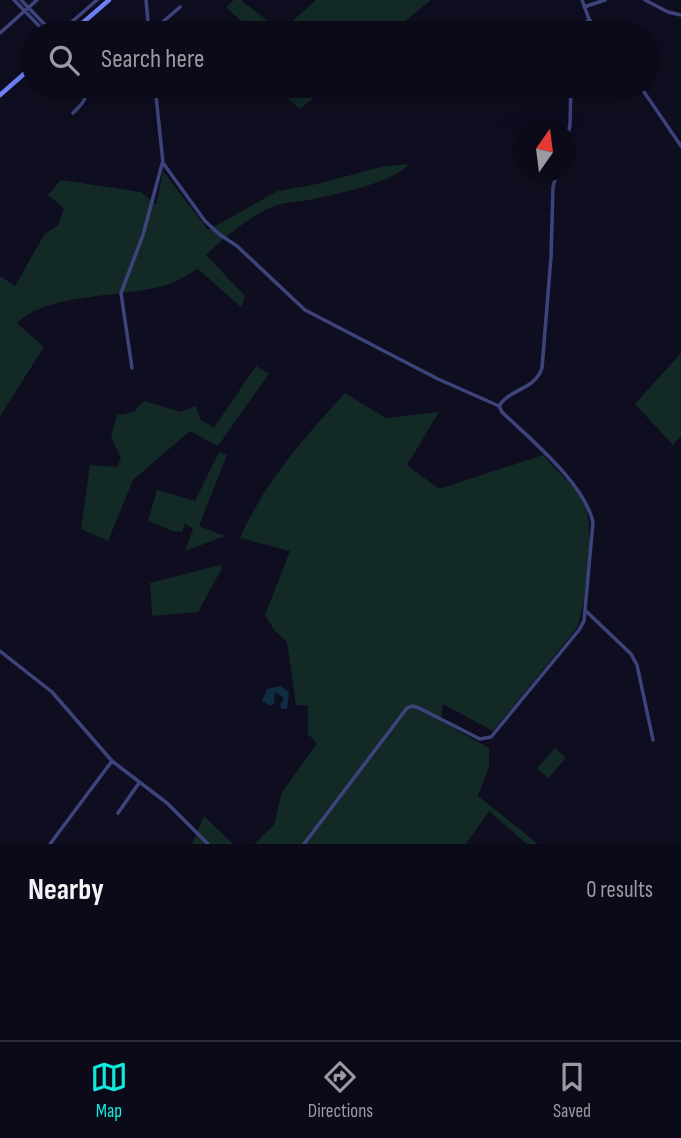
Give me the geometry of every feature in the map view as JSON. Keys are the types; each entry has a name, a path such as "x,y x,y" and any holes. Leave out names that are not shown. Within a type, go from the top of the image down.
{"street":[{"path":"14,0 39,21"},
{"path":"21,0 36,21"},
{"path":"0,33 37,0"},
{"path":"73,21 97,0"},
{"path":"85,21 109,0"},
{"path":"146,0 148,21"},
{"path":"582,0 589,19"},
{"path":"584,8 605,0"},
{"path":"645,0 668,12 681,15"},
{"path":"163,21 180,7"},
{"path":"0,95 21,77"},
{"path":"0,86 6,90"},
{"path":"73,113 86,98"},
{"path":"132,368 121,293 143,235 163,163 156,98"},
{"path":"570,119 571,98"},
{"path":"647,98 681,146"},
{"path":"163,163 205,221 237,246 296,304 439,379 499,406 576,488 590,510 593,523 586,611 579,629 491,737 480,739 419,708 407,708 304,844"},
{"path":"499,406 505,399 536,380 542,368 554,182"},
{"path":"586,611 631,654 637,665 653,740"},
{"path":"0,651 52,692 112,761 167,803 208,844"},
{"path":"50,844 112,761"},
{"path":"118,813 139,783"}],"green space":[{"path":"234,0 241,0 268,21 241,21 226,7"},
{"path":"316,0 431,0 406,21 292,21"},
{"path":"288,98 313,98 300,109"},
{"path":"410,164 389,178 362,187 277,205 257,214 230,233 206,255 245,296 241,307 198,269 163,286 66,301 30,313 17,323 44,347 0,416 0,276 15,286 44,235 58,225 64,208 48,195 61,180 141,192 156,205 163,171 208,230 278,191 385,166"},
{"path":"681,353 681,436 673,445 635,404"},
{"path":"256,366 269,374 218,446 190,431 133,480 108,541 81,529 90,465 117,467 121,458 111,437 117,415 134,412 144,401 181,412 196,406 200,419 214,428"},
{"path":"345,393 386,418 439,412 407,465 439,489 543,455 583,500 587,511 589,544 586,583 577,628 493,731 443,704 441,721 489,748 489,767 478,796 538,844 527,844 489,811 466,844 254,844 274,825 282,792 317,743 308,734 308,706 296,705 287,642 275,631 265,615 290,551 240,538 273,479"},
{"path":"219,452 227,455 199,526 225,536 185,551 193,529 185,523 182,532 173,531 148,521 157,490 195,501"},
{"path":"220,565 222,568 198,612 152,616 150,583"},
{"path":"555,748 566,758 548,778 537,768"},
{"path":"204,816 233,844 192,844"}],"water":[{"path":"280,686 289,692 287,709 282,709 280,705 284,698 275,692 271,706 262,701 267,689"}]}
